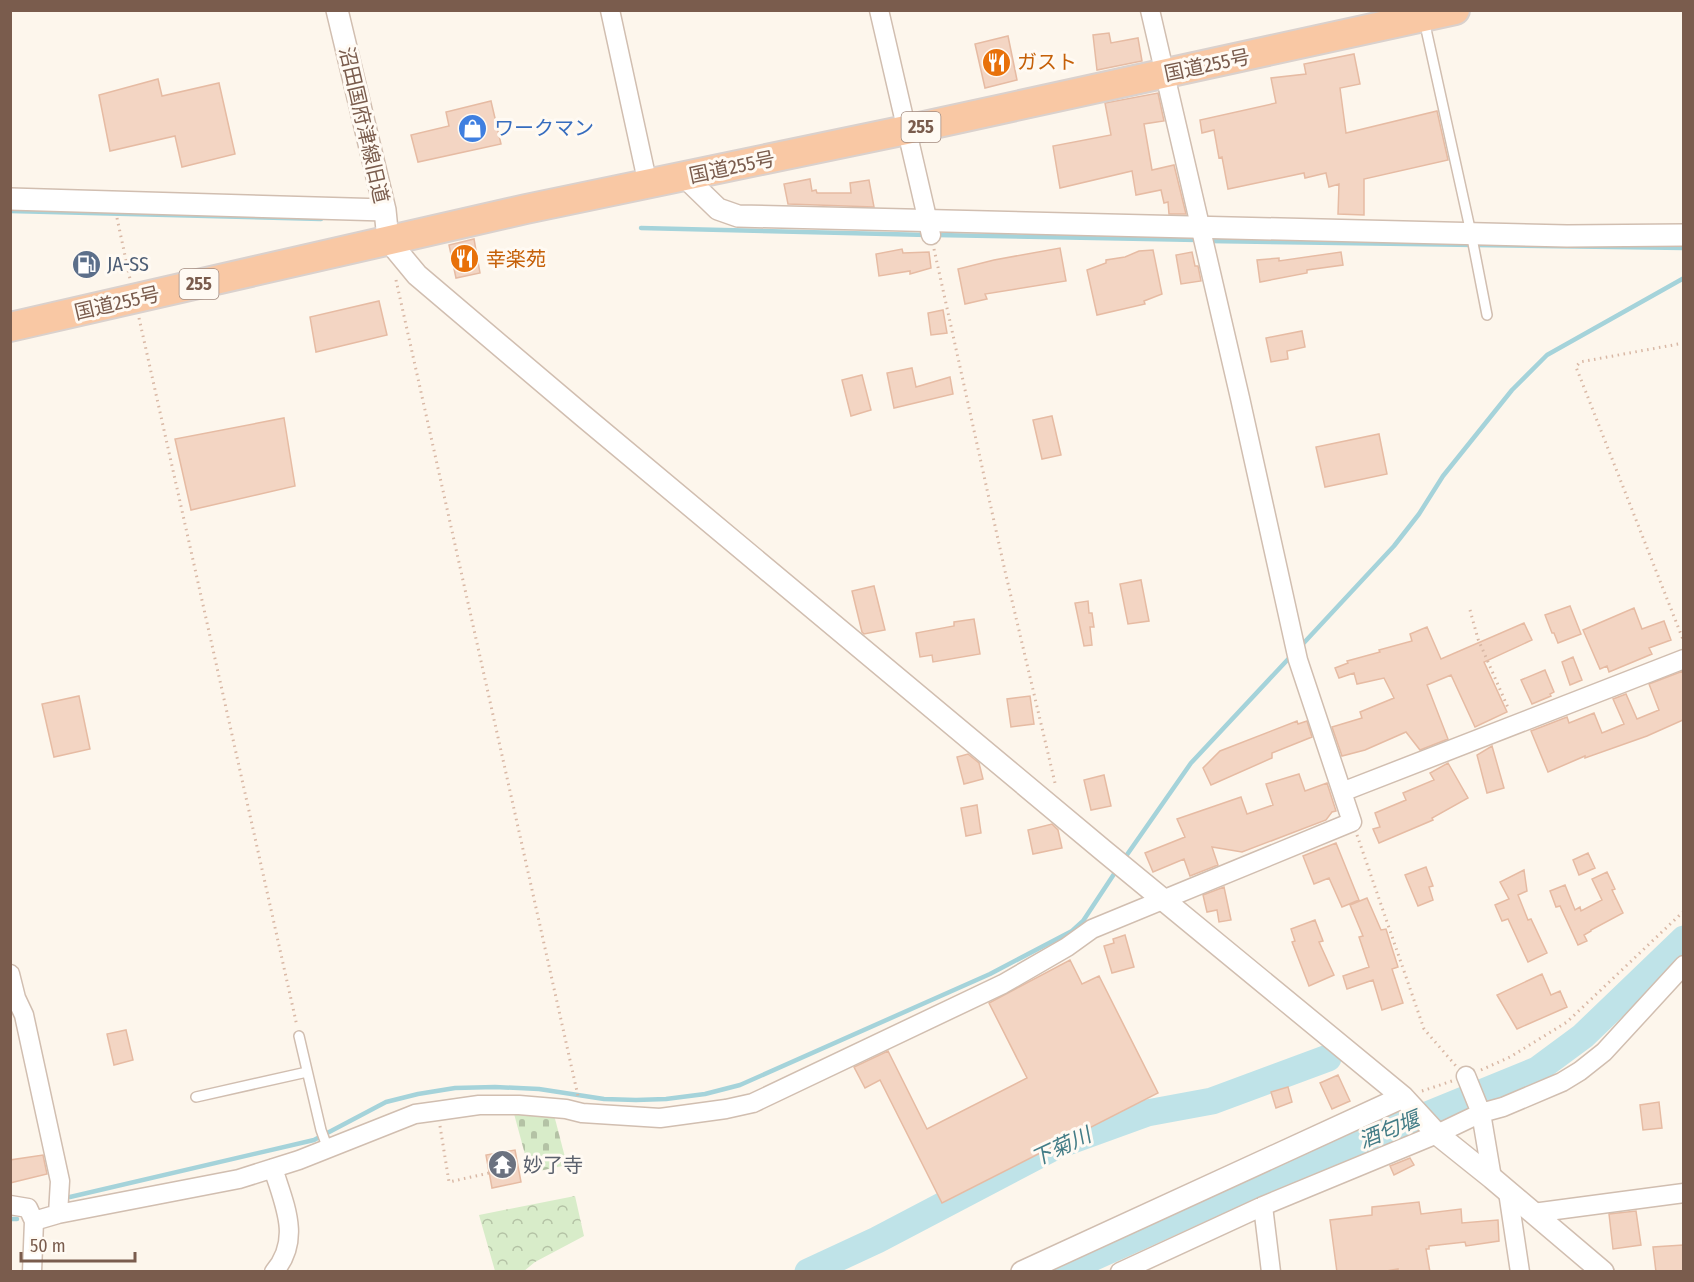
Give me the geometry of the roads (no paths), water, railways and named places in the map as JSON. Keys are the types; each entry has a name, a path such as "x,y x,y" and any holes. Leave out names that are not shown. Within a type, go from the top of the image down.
{"highway":[{"name":"国道255号","path":"10,327 526,209 906,130 1455,10"}],"street":[{"name":"沼田国府津線旧道","path":"337,10 385,210 388,240"},
{"path":"610,10 648,185"},
{"path":"879,10 928,226"},
{"path":"34,1221 58,1214 239,1179 415,1114 479,1105 519,1105 582,1113 660,1118 753,1103 1003,984 1092,929 1352,822 1298,660 1150,10"},
{"path":"686,177 718,209 738,216 928,226 1199,226 1622,237 1683,235"},
{"path":"10,199 385,210"},
{"path":"388,240 417,275 1104,851 1164,898 1404,1098 1436,1133 1603,1272"},
{"path":"1342,792 1683,659"},
{"path":"1120,1272 1263,1206 1481,1113 1503,1107 1563,1082 1604,1052 1683,965"},
{"path":"10,974 16,998 24,1015 60,1181 58,1214"},
{"path":"1466,1076 1481,1113 1520,1272"},
{"path":"1022,1272 1404,1098"},
{"path":"273,1168 290,1227 289,1247 284,1259 274,1272"},
{"path":"1533,1213 1683,1193"},
{"path":"11,1204 28,1208 34,1221 32,1272"},
{"path":"1263,1206 1271,1272"}],"lane":[{"path":"1423,18 1487,315"},
{"path":"299,1036 321,1130 327,1146"},
{"path":"196,1097 307,1072"}],"waterway":[{"path":"10,211 321,219"},
{"path":"641,228 928,235"},
{"path":"936,235 1198,240"},
{"path":"1209,241 1684,248"},
{"path":"1300,647 1394,546 1419,514 1443,476 1512,390 1547,355 1684,278"},
{"path":"1124,859 1191,763 1292,655"},
{"path":"70,1197 314,1140 386,1102 418,1094 455,1088 495,1087 539,1089 604,1099 636,1100 705,1094 740,1085 990,974 1072,931 1083,921 1118,868"},
{"name":"酒匂堰","path":"1061,1272 1236,1193 1537,1070 1583,1036 1684,939"},
{"name":"下菊川","path":"808,1272 877,1240 1056,1146 1147,1113 1212,1101 1328,1058"},
{"path":"10,1219 17,1219"}],"place":[{"name":"ガスト","path":"996,62"},
{"name":"ワークマン","path":"473,128"},
{"name":"幸楽苑","path":"465,259"},
{"name":"JA-SS","path":"86,264"},
{"name":"妙了寺","path":"502,1165"}]}
